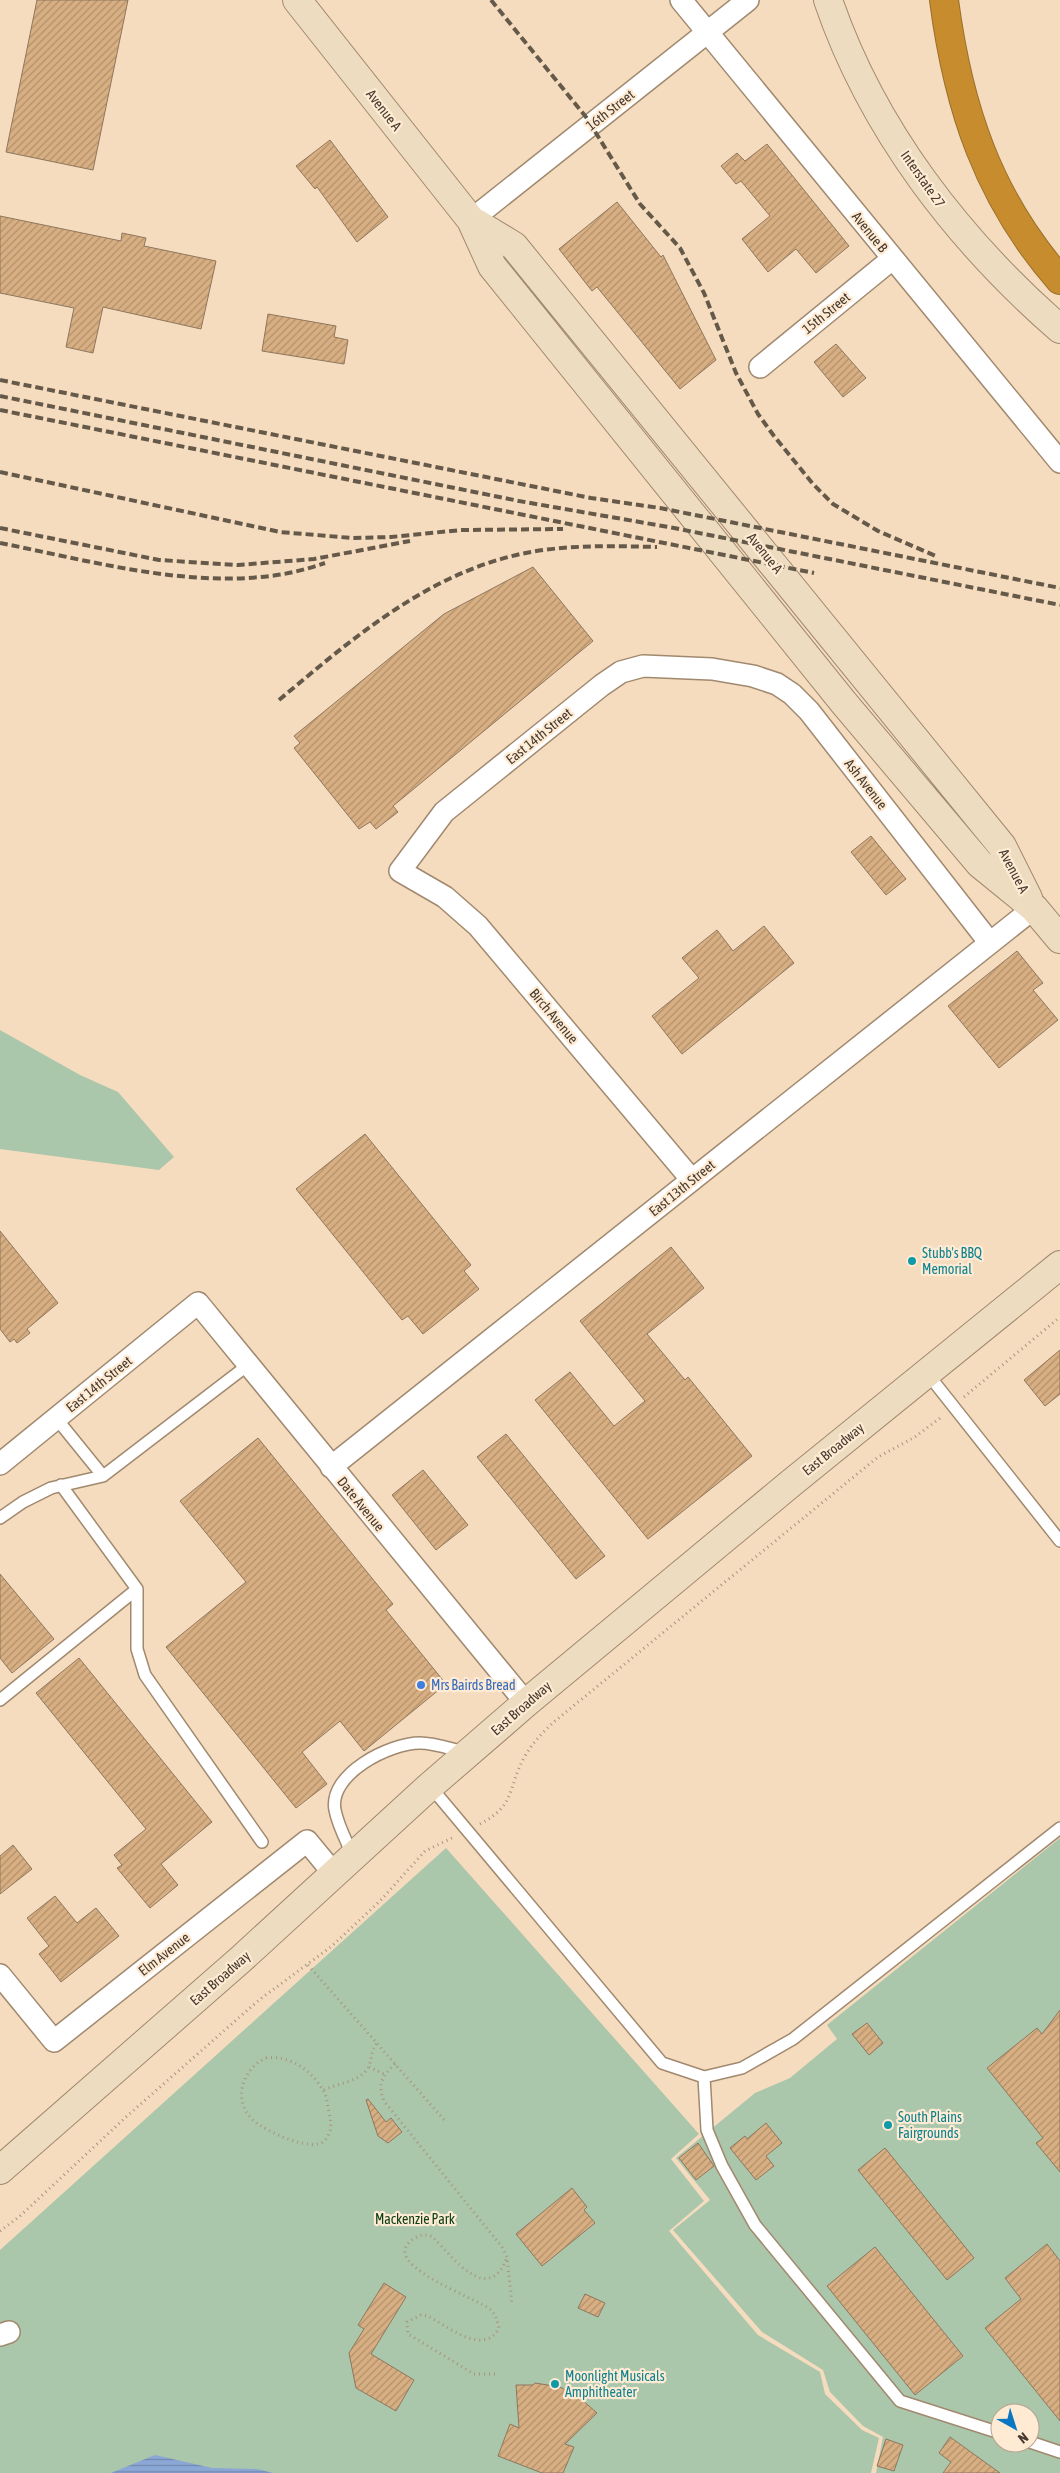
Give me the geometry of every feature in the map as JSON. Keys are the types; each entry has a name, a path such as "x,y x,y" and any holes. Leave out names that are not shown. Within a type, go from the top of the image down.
{"highway":[{"path":"944,0 952,60 967,116 994,183 1026,237 1060,280"}],"main road":[{"name":"Avenue A","path":"297,0 471,220 514,246 697,470 1002,846 1034,908 1060,939"},
{"name":"Interstate 27","path":"828,0 862,81 885,124 943,208 1004,277 1060,329"},
{"name":"East Broadway","path":"0,2170 344,1866 430,1786 526,1704 1060,1265"}],"street":[{"name":"Avenue B","path":"681,0 1060,462"},
{"name":"16th Street","path":"471,220 748,0"},
{"name":"15th Street","path":"760,367 892,259"},
{"name":"East 14th Street","path":"400,871 444,812 621,672 643,666 712,669"},
{"name":"Ash Avenue","path":"712,669 753,676 777,684 792,694 809,711 990,943"},
{"name":"Birch Avenue","path":"400,871 445,897 478,926 692,1180"},
{"name":"East 13th Street","path":"331,1467 1034,908"},
{"name":"East 14th Street","path":"0,1464 198,1303"},
{"name":"Date Avenue","path":"198,1303 526,1704"},
{"name":"Elm Avenue","path":"0,1975 54,2041 307,1842 344,1866"}],"lane":[{"path":"0,1518 23,1502 51,1488 103,1476 248,1365"},
{"path":"927,1373 1060,1541"},
{"path":"56,1418 103,1476"},
{"path":"60,1485 137,1589 136,1649 145,1675 262,1842"},
{"path":"0,1700 137,1589"},
{"path":"344,1866 335,1809 336,1795 344,1779 372,1757 393,1748 420,1743 469,1753"},
{"path":"430,1786 662,2063 704,2077 742,2068 793,2039 1060,1828"},
{"path":"704,2077 707,2130 722,2166 755,2225 900,2401 990,2430"},
{"path":"1040,2445 1060,2452"}],"path":[{"path":"0,2231 18,2217 126,2116 251,2007 308,1965 380,1902 426,1851 491,1819 500,1811 513,1791 524,1757 542,1732 878,1457 927,1429 1060,1317"},
{"path":"308,1965 446,2122"},
{"path":"324,2090 356,2079 368,2066 371,2051 377,2043"},
{"path":"274,2057 300,2065 324,2090 332,2124 326,2140 315,2146 302,2144 257,2123 246,2110 241,2095 243,2080 253,2066 266,2058 274,2057"},
{"path":"395,2064 384,2074 381,2092 384,2101 502,2247 507,2257 512,2304"},
{"path":"368,2066 384,2074"},
{"path":"495,2374 474,2374 408,2334 408,2322 421,2315 428,2316 468,2338 478,2341 490,2338 499,2328 491,2310 417,2270 406,2260 405,2253 411,2240 419,2236 427,2235 434,2237 470,2274 478,2278 488,2278 497,2273 503,2267 507,2257"}],"green space":[{"path":"0,1030 80,1075 118,1092 174,1157 159,1170 0,1149"},
{"name":"South Plains Fairgrounds","path":"1060,1838 1060,2473 876,2473 883,2437 863,2426 830,2392 823,2370 762,2332 673,2230 710,2200 676,2158 755,2093 790,2078 837,2039 827,2025"},
{"name":"Mackenzie Park","path":"446,1848 699,2134 671,2159 704,2201 669,2231 758,2335 820,2372 825,2394 862,2430 879,2438 871,2473 0,2473 0,2250"}],"water":[{"path":"155,2455 212,2468 257,2469 273,2473 111,2473"}],"building":[{"path":"37,0 128,0 93,170 6,152"},
{"path":"330,140 388,217 357,242 317,187 315,189 296,166"},
{"path":"767,144 849,246 816,273 796,249 768,272 742,239 770,216 741,181 736,184 721,166 737,153 745,161"},
{"path":"617,202 661,257 663,255 716,360 680,389 597,287 592,291 559,249"},
{"path":"0,216 121,241 122,233 146,238 144,246 216,261 201,329 103,307 93,353 66,347 74,308 0,293"},
{"path":"268,314 336,326 334,337 348,340 344,364 262,351"},
{"path":"836,344 866,378 843,397 814,362"},
{"path":"533,567 593,641 393,806 398,812 376,829 370,822 359,829 294,748 300,743 294,736 444,614"},
{"path":"871,836 906,879 886,895 851,852"},
{"path":"764,926 794,963 682,1054 652,1016 699,978 682,958 717,930 733,951"},
{"path":"1017,951 1043,983 1033,990 1058,1020 999,1068 948,1006"},
{"path":"365,1134 471,1265 464,1271 479,1289 423,1334 408,1316 402,1320 296,1189"},
{"path":"0,1231 58,1303 27,1329 30,1333 17,1343 14,1339 10,1342 0,1329"},
{"path":"671,1247 704,1288 647,1334 685,1380 688,1377 752,1456 648,1539 535,1400 570,1372 614,1426 645,1401 580,1321"},
{"path":"1060,1350 1060,1394 1045,1406 1024,1380"},
{"path":"506,1434 605,1556 576,1579 477,1457"},
{"path":"258,1438 393,1604 386,1610 446,1684 364,1751 340,1721 302,1752 327,1784 296,1808 166,1647 246,1582 180,1501"},
{"path":"423,1470 468,1525 436,1550 392,1495"},
{"path":"0,1574 54,1639 12,1673 0,1658"},
{"path":"79,1658 212,1822 161,1864 178,1885 150,1908 117,1868 122,1865 114,1855 146,1829 36,1693"},
{"path":"13,1845 32,1869 0,1894 0,1856"},
{"path":"55,1896 77,1923 96,1908 119,1936 61,1982 39,1954 49,1946 27,1918"},
{"path":"1060,2010 1060,2172 1036,2143 1043,2138 987,2068 1037,2028 1042,2034"},
{"path":"867,2023 883,2043 869,2055 852,2034"},
{"path":"368,2099 386,2122 391,2118 402,2132 388,2143 378,2136 366,2100"},
{"path":"766,2123 782,2143 766,2156 774,2166 756,2180 730,2148 745,2136 747,2139"},
{"path":"698,2143 714,2166 696,2180 679,2158"},
{"path":"885,2148 974,2258 947,2280 858,2170"},
{"path":"572,2188 587,2207 584,2210 595,2223 542,2266 516,2234"},
{"path":"1047,2244 1060,2261 1060,2421 985,2328 1021,2299 1005,2278"},
{"path":"875,2247 963,2356 915,2395 827,2286"},
{"path":"384,2283 406,2297 371,2354 414,2380 396,2411 356,2388 349,2353 364,2329 358,2325"},
{"path":"585,2294 605,2303 598,2317 578,2308"},
{"path":"535,2383 560,2387 580,2398 597,2413 565,2444 574,2447 563,2473 542,2473 498,2456 510,2424 519,2428 516,2385 533,2385"},
{"path":"950,2437 1000,2473 943,2473 951,2462 939,2453"},
{"path":"886,2439 903,2445 894,2471 877,2466"}],"railway":[{"path":"491,0 586,117 640,204 680,248 704,293 736,373 758,414 774,436 813,484 833,504 878,531 938,557"},
{"path":"0,380 591,498 660,508 1060,588"},
{"path":"0,396 519,501 674,528 1060,605"},
{"path":"0,410 814,573"},
{"path":"0,472 280,532 352,538 391,537 461,530 563,529"},
{"path":"0,528 159,560 238,565 314,559 410,541"},
{"path":"0,543 134,570 202,578 270,576 298,571 325,563"},
{"path":"279,700 369,627 401,606 468,570 504,558 557,548 657,547"}],"place":[{"name":"Stubb's BBQ Memorial","path":"912,1261"},
{"name":"Mrs Bairds Bread","path":"421,1685"},
{"name":"South Plains Fairgrounds","path":"888,2125"},
{"name":"Moonlight Musicals Amphitheater","path":"555,2384"}]}
